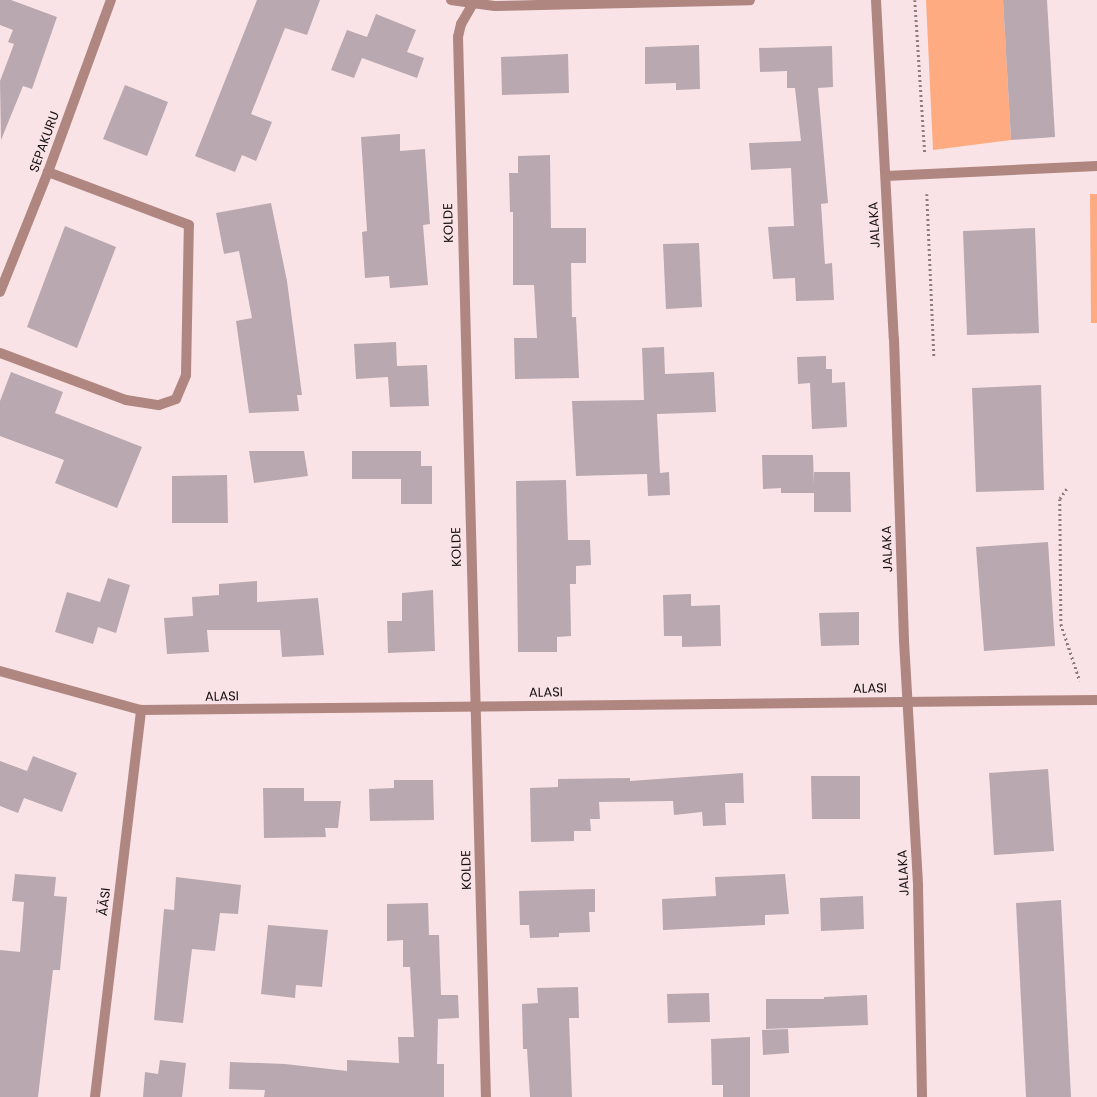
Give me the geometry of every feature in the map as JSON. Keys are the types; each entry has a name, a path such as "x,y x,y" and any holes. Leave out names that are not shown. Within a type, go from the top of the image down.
{"street":[{"name":"SEPAKURU","path":"0,292 48,172 111,0"},
{"path":"451,0 474,2 750,0"},
{"name":"JALAKA","path":"876,0 886,176 907,702 918,887 922,1097"},
{"name":"KOLDE","path":"474,2 461,24 458,37 486,1097"},
{"path":"886,176 1097,166"},
{"path":"0,352 126,400 159,404 176,399 186,375 189,225 48,172"},
{"name":"ALASI","path":"0,671 141,710 1097,700"},
{"name":"ÄÄSI","path":"95,1097 141,710"}],"path":[{"path":"1067,489 1060,499 1061,624 1080,677 1084,700"}],"shaded area":[{"path":"926,0 1003,0 1011,140 933,150"},
{"path":"1090,194 1097,194 1097,323 1091,323"}],"building":[{"path":"0,0 11,0 57,17 32,89 23,86 1,140 0,81 14,44 8,42 13,30 0,25"},
{"path":"257,0 320,0 307,35 285,28 251,114 272,122 256,161 242,155 235,172 195,156"},
{"path":"1003,0 1047,0 1055,137 1011,140"},
{"path":"376,14 416,30 407,52 424,58 417,78 362,58 354,78 331,70 347,30 367,37"},
{"path":"699,45 700,89 676,90 676,83 645,84 645,47"},
{"path":"832,46 833,87 818,88 828,203 821,204 825,264 832,263 834,300 796,301 795,278 773,279 768,227 794,226 791,168 751,170 749,143 801,141 795,88 787,88 787,71 760,72 759,48"},
{"path":"568,54 569,93 502,95 501,57"},
{"path":"125,85 168,102 147,156 103,139"},
{"path":"400,134 400,151 425,149 430,224 423,225 428,285 390,288 389,276 365,278 362,232 367,231 361,137"},
{"path":"550,155 551,228 586,228 586,263 571,263 572,317 576,317 579,378 515,379 514,338 537,338 534,285 513,285 513,212 510,212 509,173 518,173 518,156"},
{"path":"271,203 287,281 302,395 297,395 299,411 249,413 236,321 252,318 239,251 224,254 216,213"},
{"path":"65,226 116,247 77,348 27,327"},
{"path":"1035,228 1039,333 967,335 963,231"},
{"path":"699,243 702,307 666,309 663,244"},
{"path":"396,342 397,366 427,365 429,406 390,407 388,377 356,379 354,344"},
{"path":"664,347 665,374 714,372 716,412 657,414 660,473 669,472 670,495 648,496 647,474 576,476 572,401 644,400 642,348"},
{"path":"826,356 826,369 832,369 832,383 845,382 847,427 812,429 810,383 798,384 797,357"},
{"path":"11,372 63,392 55,413 142,447 117,508 55,483 64,460 0,436 0,401"},
{"path":"1041,385 1044,490 976,492 972,388"},
{"path":"249,451 304,451 308,476 254,483"},
{"path":"352,451 421,451 421,466 432,466 432,504 401,504 401,479 352,479"},
{"path":"762,455 813,455 814,486 814,472 850,472 851,512 814,512 814,493 781,493 781,488 763,489"},
{"path":"227,475 228,523 172,523 172,476"},
{"path":"566,480 568,540 590,540 591,565 576,566 576,584 570,584 571,636 557,637 557,652 518,652 516,481"},
{"path":"1048,542 1055,646 984,651 976,547"},
{"path":"108,578 130,585 116,633 98,627 93,644 55,632 67,592 100,602"},
{"path":"257,581 257,602 318,598 324,655 282,657 280,630 207,630 209,652 167,654 164,618 193,616 192,597 219,595 219,584"},
{"path":"433,590 435,651 388,653 387,621 402,621 402,593"},
{"path":"691,594 691,606 720,605 721,646 682,647 682,636 664,636 663,595"},
{"path":"859,612 859,645 821,646 819,613"},
{"path":"33,756 77,773 62,812 24,798 18,813 0,806 0,761 27,771"},
{"path":"1048,769 1054,851 994,855 989,773"},
{"path":"743,773 744,803 725,803 726,825 703,826 702,812 674,815 673,801 599,802 600,819 590,819 591,831 574,831 574,841 531,842 530,788 558,787 558,779 630,778 630,781"},
{"path":"811,776 860,776 860,819 812,819"},
{"path":"394,780 433,780 434,820 370,821 369,789 394,788"},
{"path":"263,788 304,788 304,801 341,801 338,828 325,828 326,837 264,838"},
{"path":"15,874 56,877 54,896 67,897 60,970 53,970 38,1097 0,1097 0,950 20,952 24,902 12,901"},
{"path":"785,874 789,914 765,915 765,925 663,930 662,899 716,896 715,877"},
{"path":"176,877 241,885 238,914 220,913 215,951 192,949 183,1023 154,1020 164,909 174,910"},
{"path":"595,889 595,912 589,912 590,932 559,933 559,937 530,938 529,925 520,925 519,891"},
{"path":"863,896 864,929 821,931 820,898"},
{"path":"1061,900 1071,1097 1026,1097 1016,903"},
{"path":"428,903 429,935 439,935 441,995 458,995 459,1018 438,1019 437,1064 444,1064 444,1097 264,1097 265,1090 229,1089 230,1062 285,1064 347,1071 347,1060 399,1063 398,1037 414,1037 410,967 403,967 403,940 387,941 387,904"},
{"path":"268,925 328,930 322,987 296,985 295,998 261,994"},
{"path":"578,987 579,1018 569,1018 572,1097 530,1097 527,1049 523,1049 522,1004 538,1003 537,988"},
{"path":"709,993 710,1022 668,1023 667,994"},
{"path":"867,995 868,1025 766,1029 766,999 824,999 824,997"},
{"path":"788,1029 789,1053 763,1055 762,1030"},
{"path":"750,1037 750,1097 723,1097 723,1085 712,1085 711,1039"},
{"path":"160,1060 186,1063 182,1097 143,1097 145,1072 158,1074"}]}
